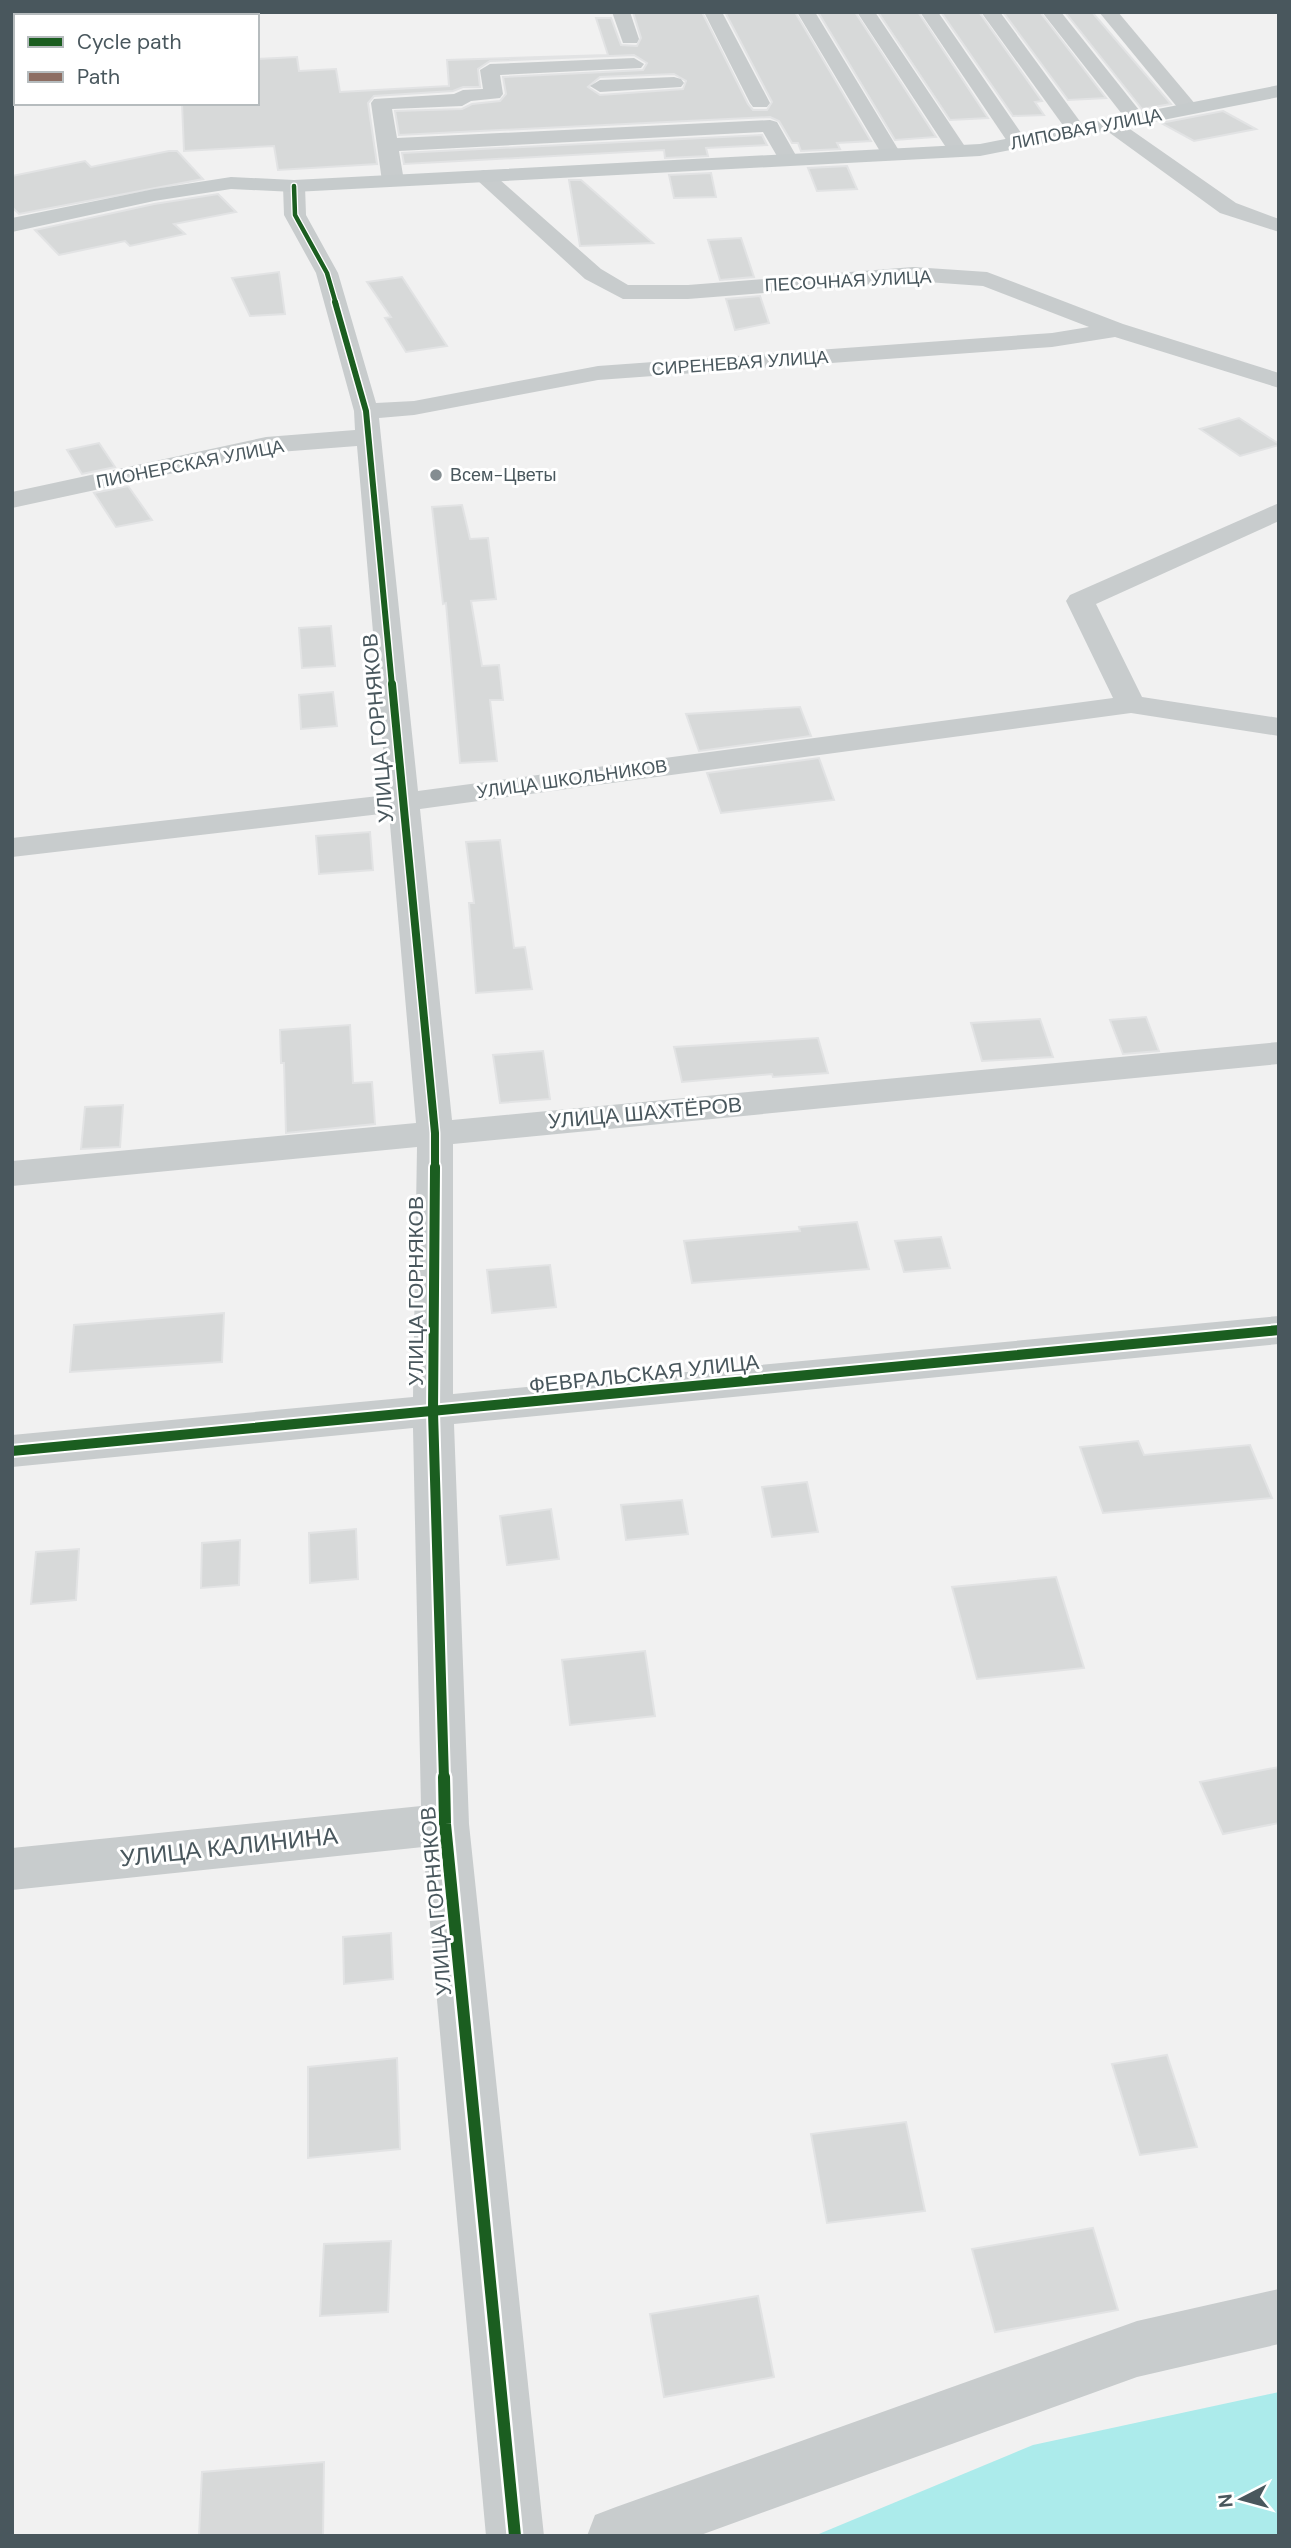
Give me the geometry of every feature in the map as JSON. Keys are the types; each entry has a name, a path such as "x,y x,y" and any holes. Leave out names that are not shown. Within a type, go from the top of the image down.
{"main road":[{"name":"ЛИПОВАЯ УЛИЦА","path":"12,225 154,195 231,183 294,186 980,150 1279,91"}],"street":[{"path":"621,12 630,39"},
{"path":"713,12 788,159"},
{"path":"806,12 891,154"},
{"path":"866,12 958,151"},
{"path":"929,12 1018,143"},
{"path":"990,12 1077,131"},
{"path":"1051,12 1136,119"},
{"path":"1108,12 1189,109"},
{"path":"393,181 381,103 463,100 463,96 493,94 500,91 490,70 634,64"},
{"path":"576,88 674,83"},
{"path":"732,104 760,103"},
{"path":"384,121 468,117"},
{"path":"1110,124 1228,208 1279,226"},
{"path":"387,145 770,126"},
{"name":"ПЕСОЧНАЯ УЛИЦА","path":"484,176 593,274 623,292 688,292 913,274 987,279 1115,329 1279,382"},
{"name":"УЛИЦА ГОРНЯКОВ","path":"294,186 295,215 327,273 368,424 435,1133 433,1412 445,1824 515,2536"},
{"path":"1228,208 1266,201"},
{"name":"СИРЕНЕВАЯ УЛИЦА","path":"368,424 414,408 598,373 1052,340 1115,329"},
{"name":"ПИОНЕРСКАЯ УЛИЦА","path":"12,500 368,424"},
{"path":"1130,704 1080,600 1279,511"},
{"name":"УЛИЦА ШКОЛЬНИКОВ","path":"12,848 403,802 1130,704 1279,727"},
{"name":"УЛИЦА ШАХТЁРОВ","path":"12,1174 1279,1054"},
{"name":"ФЕВРАЛЬСКАЯ УЛИЦА","path":"12,1451 1279,1330"},
{"name":"УЛИЦА КАЛИНИНА","path":"12,1870 445,1824"},
{"path":"616,2536 1137,2350 1279,2316"}],"water":[{"path":"1279,2392 1279,2536 814,2536 1033,2445"}],"building":[{"path":"633,12 702,12 748,104 753,110 767,110 772,102 725,12 795,12 871,141 837,143 840,149 801,151 798,143 792,143 779,121 770,117 399,135 395,111 462,109 472,104 500,101 506,94 503,77 643,70 647,63 634,55 490,61 478,69 480,87 374,96 368,103 377,164 278,170 274,146 184,151 182,105 259,105 259,59 297,57 299,71 336,69 340,92 449,86 447,60 608,55 596,18 611,18 621,45 637,46 641,38","holes":["674,74 686,81 683,89 600,95 588,87 600,77"]},
{"path":"818,12 855,12 936,137 895,140"},
{"path":"878,12 918,12 988,118 950,120"},
{"path":"941,12 979,12 1042,101 1035,102 1044,115 1013,116"},
{"path":"1003,12 1040,12 1106,98 1068,100"},
{"path":"1065,12 1092,12 1171,104 1142,109"},
{"path":"1223,111 1256,129 1194,141 1161,123"},
{"path":"762,135 767,145 706,148 708,156 665,158 664,150 404,164 402,153"},
{"path":"177,151 203,179 19,214 12,207 12,176 85,161 91,167"},
{"path":"847,166 857,189 817,191 808,168"},
{"path":"711,173 716,197 674,198 669,175"},
{"path":"569,180 581,180 653,243 580,246"},
{"path":"218,194 236,212 174,224 185,234 130,246 125,241 59,255 35,230 154,204"},
{"path":"741,238 754,277 720,280 708,240"},
{"path":"279,272 285,314 250,316 232,278"},
{"path":"402,277 447,346 406,352 385,318 391,317 367,282"},
{"path":"760,296 769,323 735,330 726,299"},
{"path":"1239,418 1279,445 1240,456 1200,429"},
{"path":"99,443 115,467 82,474 67,450"},
{"path":"128,486 152,520 116,527 94,493"},
{"path":"462,505 470,539 488,538 496,599 471,601 482,666 499,665 503,700 490,700 497,761 460,763 446,603 443,604 432,507"},
{"path":"331,626 335,666 302,668 299,628"},
{"path":"333,692 337,726 301,729 299,695"},
{"path":"800,707 811,736 699,751 686,714"},
{"path":"819,758 834,800 721,813 707,773"},
{"path":"370,832 373,870 319,874 316,836"},
{"path":"500,840 514,948 525,947 532,989 476,993 469,903 474,903 466,842"},
{"path":"1146,1017 1159,1051 1123,1054 1110,1020"},
{"path":"1040,1019 1053,1057 982,1061 971,1023"},
{"path":"350,1025 353,1083 372,1082 375,1124 286,1133 280,1030"},
{"path":"818,1038 828,1073 773,1077 772,1074 682,1082 674,1047"},
{"path":"543,1051 550,1099 500,1103 493,1055"},
{"path":"123,1105 120,1147 81,1149 85,1107"},
{"path":"857,1222 869,1269 692,1283 684,1241 800,1231 799,1227"},
{"path":"941,1237 950,1268 904,1272 895,1241"},
{"path":"550,1265 556,1307 492,1313 487,1270"},
{"path":"224,1313 222,1362 70,1372 74,1325"},
{"path":"1138,1441 1144,1455 1250,1445 1272,1498 1103,1513 1080,1447"},
{"path":"807,1482 818,1532 772,1537 762,1487"},
{"path":"682,1500 688,1534 626,1540 621,1505"},
{"path":"551,1509 559,1559 507,1565 500,1516"},
{"path":"356,1529 358,1579 310,1583 309,1533"},
{"path":"240,1540 239,1585 201,1588 202,1543"},
{"path":"79,1549 76,1600 31,1604 36,1552"},
{"path":"1056,1577 1084,1668 977,1679 952,1587"},
{"path":"645,1651 655,1716 570,1725 562,1660"},
{"path":"1279,1767 1279,1823 1223,1834 1200,1782"},
{"path":"391,1933 393,1979 344,1984 343,1937"},
{"path":"1167,2055 1197,2147 1140,2155 1112,2064"},
{"path":"397,2058 400,2149 308,2158 308,2067"},
{"path":"906,2122 925,2211 827,2223 811,2134"},
{"path":"1093,2228 1118,2310 995,2332 972,2249"},
{"path":"391,2241 388,2312 320,2316 324,2244"},
{"path":"758,2296 774,2377 664,2397 650,2314"},
{"path":"324,2462 323,2536 199,2536 202,2472"}],"marked path":[{"path":"188,14 193,12"}],"cycle path":[{"path":"294,186 295,215 327,273 366,411 435,1133 433,1412 445,1824 515,2536"},
{"path":"12,1451 1279,1330"}],"place":[{"name":"Всем-Цветы","path":"436,475"}]}
